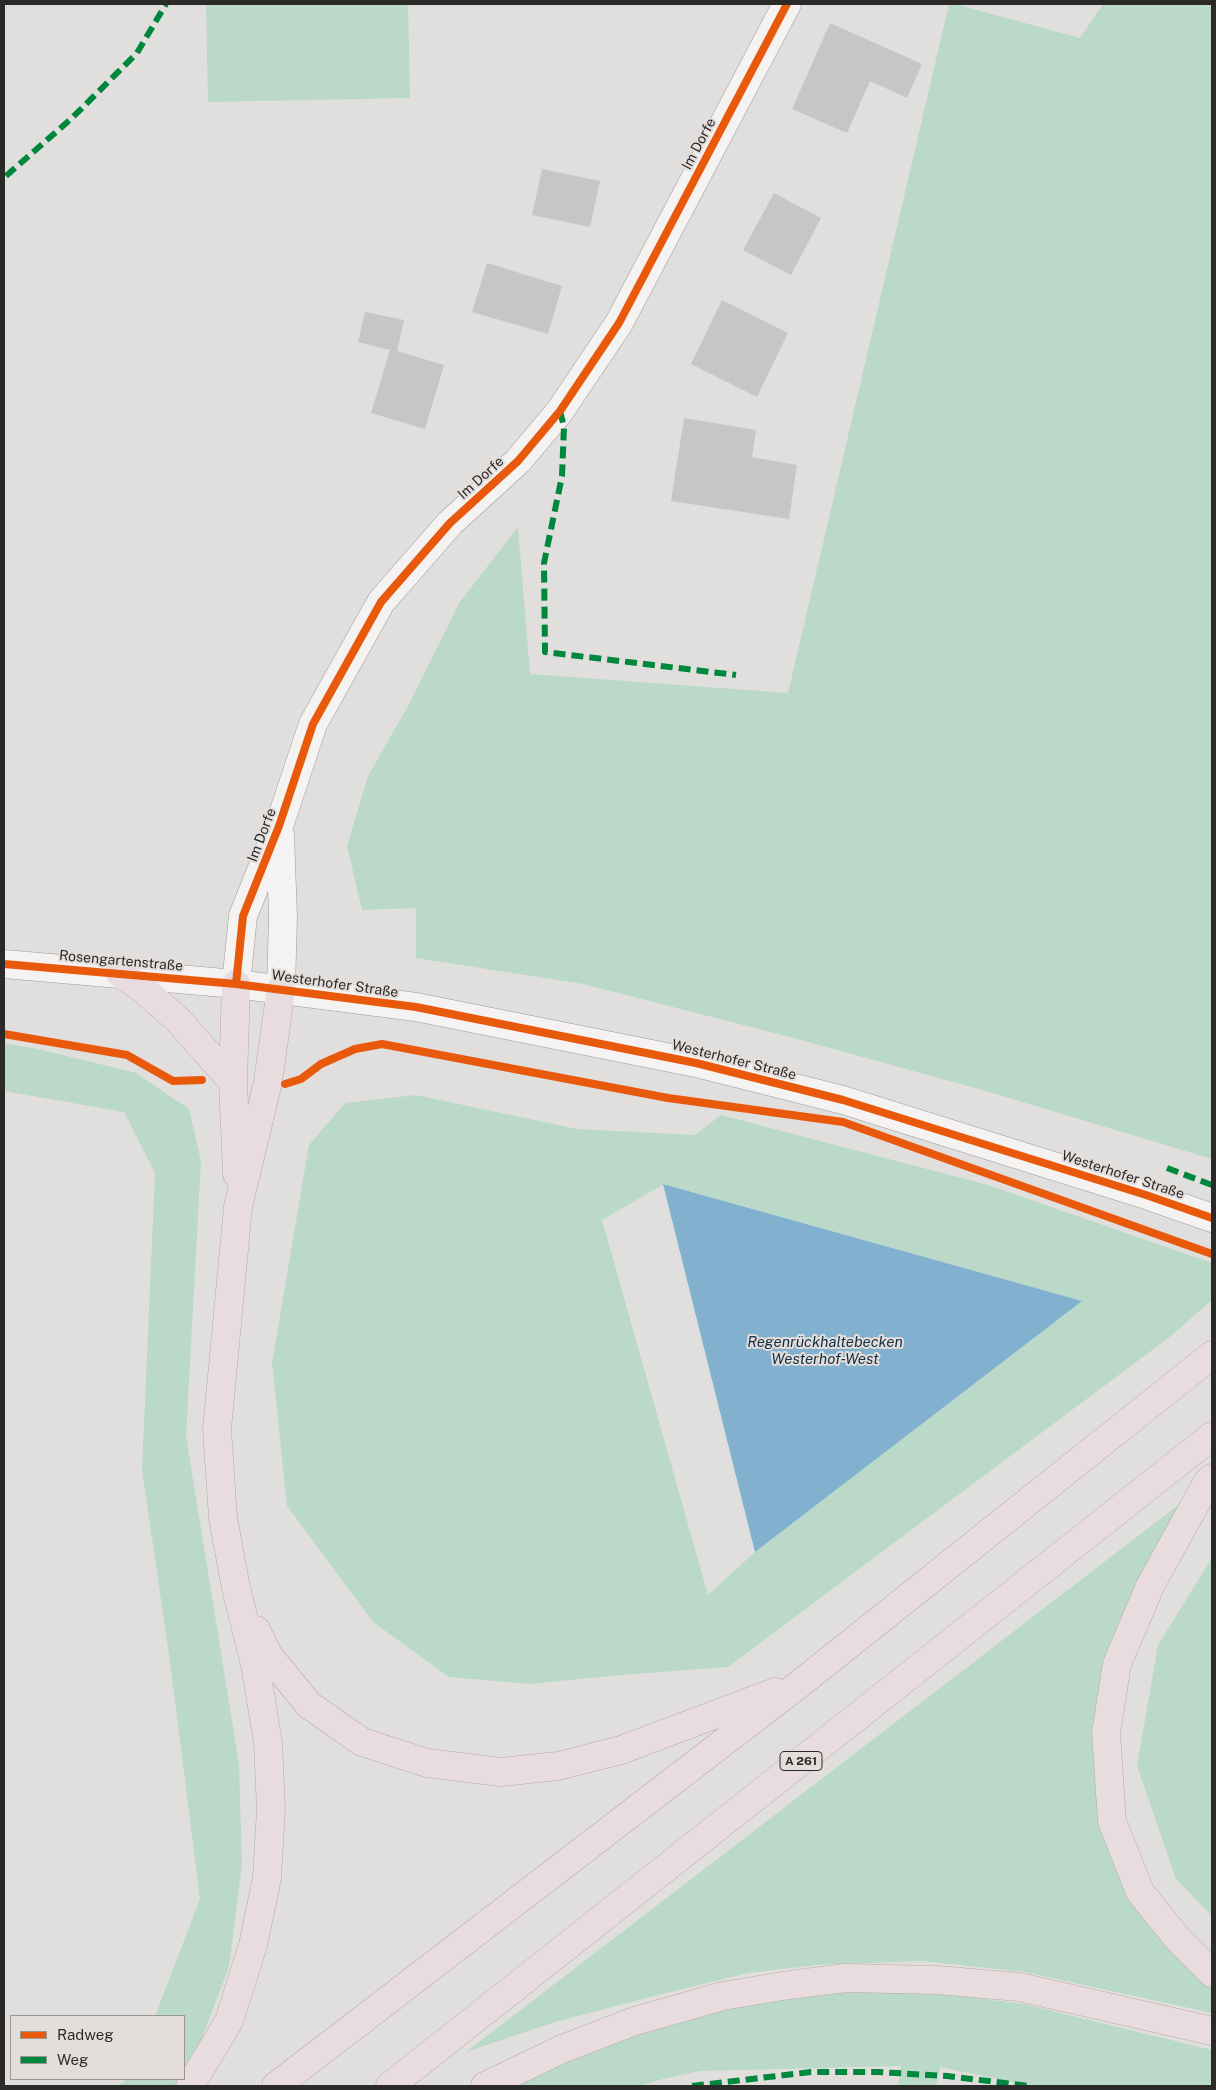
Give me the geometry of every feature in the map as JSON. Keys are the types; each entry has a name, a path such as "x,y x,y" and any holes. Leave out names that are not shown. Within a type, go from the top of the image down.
{"highway":[{"path":"120,973 144,990 178,1020 232,1082"},
{"path":"236,984 232,1082 238,1207"},
{"path":"190,2086 229,2021 253,1945 267,1878 271,1809 268,1743 255,1664 236,1588 223,1518 217,1429 238,1207 268,1082 281,989"},
{"path":"276,2086 802,1682 1212,1355"},
{"name":"A 261","path":"390,2086 1212,1436"},
{"path":"1212,1478 1207,1483 1150,1586 1117,1664 1106,1733 1112,1821 1140,1892 1178,1939 1212,1973"},
{"path":"236,1588 269,1656 309,1705 362,1742 427,1763 501,1772 558,1766 621,1750 802,1682"},
{"path":"485,2086 562,2048 635,2021 723,1996 846,1978 937,1980 1019,1987 1212,2032"}],"street":[{"name":"Im Dorfe","path":"236,984 243,916 279,826 314,724 381,602 450,523 518,461 560,411 619,323 787,4"},
{"name":"Im Dorfe","path":"279,826 283,916 281,989"},
{"name":"Rosengartenstraße","path":"4,964 236,984"},
{"name":"Westerhofer Straße","path":"236,984 416,1007 696,1062 842,1100 1146,1194 1212,1218"}],"green space":[{"path":"206,4 408,4 410,98 208,102"},
{"path":"949,4 955,4 1080,38 1103,4 1212,4 1212,1159 986,1091 786,1036 583,984 416,958 416,908 362,910 347,846 368,776 409,704 459,603 518,527 530,674 788,693"},
{"path":"4,1043 38,1049 136,1073 189,1109 201,1161 186,1436 239,1764 242,1864 229,1967 203,2035 229,2021 190,2086 118,2086 126,2080 185,2080 185,2015 155,2015 200,1899 170,1662 142,1469 155,1173 124,1112 4,1091"},
{"path":"416,1095 577,1129 695,1135 721,1115 988,1185 1212,1263 1212,1300 1171,1336 728,1667 529,1684 449,1677 373,1622 287,1506 272,1363 309,1145 345,1103","holes":["664,1184 1081,1301 755,1552 708,1595 602,1220"]},
{"path":"1207,1483 1150,1586 1106,1733 1140,1892 1212,1973 1212,2013 1024,1972 923,1961 817,1965 748,1973 650,1997 555,2022 466,2052"},
{"path":"1212,1558 1212,1916 1176,1879 1137,1766 1158,1645"},
{"path":"930,1992 1024,2004 1212,2050 1212,2086 1031,2086 940,2067 936,2086 898,2086 901,2066 701,2071 639,2086 509,2086 611,2043 715,2010 823,1993"}],"water":[{"name":"Regenrückhaltebecken Westerhof-West","path":"663,1184 1082,1301 755,1552"}],"building":[{"path":"830,23 922,64 907,98 870,81 847,133 792,109"},
{"path":"542,169 600,181 590,227 532,215"},
{"path":"774,193 821,218 791,275 743,250"},
{"path":"487,263 562,286 548,334 472,312"},
{"path":"722,300 788,333 757,397 691,364"},
{"path":"365,312 404,320 397,351 444,365 425,429 371,413 390,350 358,342"},
{"path":"684,418 756,430 752,457 797,465 789,519 671,501"}],"marked path":[{"path":"6,176 72,118 137,53 166,4"},
{"path":"560,411 564,427 562,476 544,563 545,652 736,675"},
{"path":"1167,1168 1212,1185"},
{"path":"692,2086 811,2072 878,2072 947,2076 1029,2086"}],"cycle path":[{"path":"236,984 243,916 279,826 313,724 381,602 450,523 518,461 560,411 619,323 787,4"},
{"path":"4,964 236,984 416,1007 696,1063 843,1100 1146,1195 1212,1218"},
{"path":"4,1034 127,1055 173,1081 202,1080"},
{"path":"285,1084 301,1079 321,1064 355,1049 382,1044 668,1098 843,1122 1212,1254"}]}
